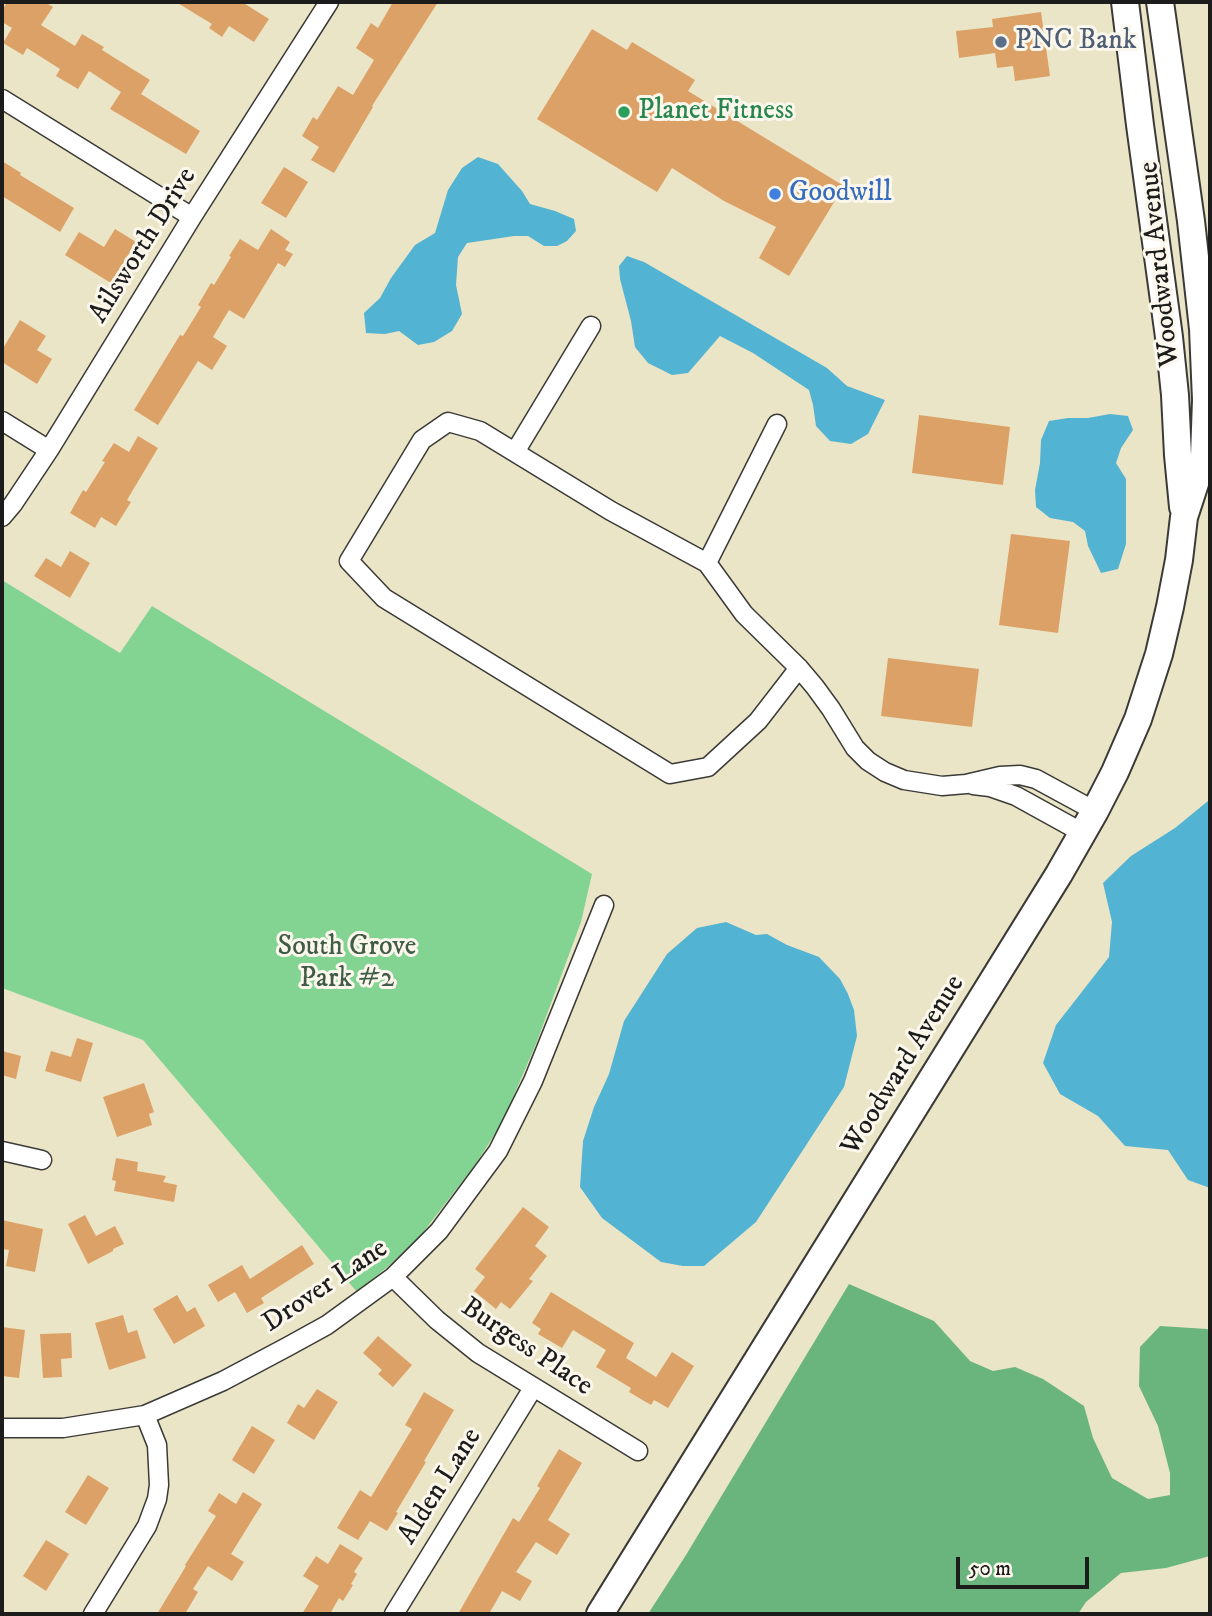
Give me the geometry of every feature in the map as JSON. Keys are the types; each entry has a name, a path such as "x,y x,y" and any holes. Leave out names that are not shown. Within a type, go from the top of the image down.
{"main road":[{"name":"Woodward Avenue","path":"1125,2 1169,337 1184,517"},
{"name":"Woodward Avenue","path":"600,1614 1021,937 1089,822 1138,719 1159,654 1179,560 1184,517 1204,456 1206,400 1203,329 1191,221 1160,2"}],"street":[{"name":"Ailsworth Drive","path":"2,517 49,450 192,217 329,2"},
{"path":"2,99 192,217"},
{"path":"515,452 591,326"},
{"path":"2,421 49,450"},
{"path":"799,668 758,721 708,767 670,774 384,598 349,561 422,440 449,422 480,431 611,511 707,563 744,614 799,668 831,709 855,748 885,772 904,780 942,786 1020,775 1036,779 1089,822"},
{"path":"707,563 777,424"},
{"path":"966,784 990,787 1089,822"},
{"name":"Drover Lane","path":"2,1428 63,1428 145,1415 200,1392 327,1325 393,1277 439,1231 498,1151 533,1081 604,905"},
{"path":"2,1151 42,1160"},
{"name":"Burgess Place","path":"393,1277 436,1320 478,1353 638,1451"},
{"name":"Alden Lane","path":"394,1614 533,1388"},
{"path":"93,1614 147,1525 157,1499 157,1444 145,1415"}],"green space":[{"name":"South Grove Park #2","path":"2,580 120,653 152,606 592,874 581,922 536,1044 502,1123 475,1165 421,1235 357,1292 143,1040 2,988"},
{"path":"849,1284 934,1321 970,1361 993,1371 1015,1367 1043,1379 1084,1406 1093,1438 1112,1478 1148,1499 1170,1495 1170,1473 1158,1426 1139,1386 1140,1347 1160,1326 1210,1331 1210,1556 1166,1568 1121,1573 1086,1602 1078,1614 648,1614"}],"water":[{"path":"478,157 498,164 530,204 574,219 576,231 567,241 557,246 544,246 528,236 467,243 458,257 456,285 462,314 452,331 434,342 418,345 399,331 385,334 366,333 364,313 380,298 415,245 435,233 448,190 462,168"},
{"path":"627,256 644,262 827,368 847,386 885,400 868,434 851,444 830,441 816,426 809,390 753,353 720,336 688,373 672,375 648,363 635,347 620,279 619,266"},
{"path":"1110,414 1128,416 1133,430 1121,448 1116,463 1126,479 1126,544 1118,569 1101,573 1088,546 1085,531 1073,522 1050,518 1036,507 1035,490 1041,440 1049,421"},
{"path":"1208,801 1210,1188 1188,1180 1168,1150 1125,1146 1098,1116 1060,1094 1043,1063 1056,1025 1109,957 1112,922 1103,883 1131,856 1175,828"},
{"path":"726,922 756,935 767,934 819,957 840,979 848,994 854,1010 857,1036 844,1087 756,1222 704,1266 683,1266 661,1262 602,1218 580,1187 583,1141 609,1074 624,1021 667,954 697,928"}],"building":[{"path":"7,2 45,2 53,7 41,25 75,46 82,34 150,80 141,94 200,131 186,154 110,109 121,92 89,71 78,89 56,76 60,69 27,48 23,55 3,43 12,28 2,22 2,11"},
{"path":"176,2 242,2 269,19 254,42 229,26 222,37 209,28 212,24"},
{"path":"393,2 438,2 372,106 334,173 311,160 319,147 302,136 313,117 317,120 338,86 353,95 374,60 356,48 371,23 378,28"},
{"name":"PNC Bank","path":"1041,12 1050,76 1015,81 1013,66 997,68 995,53 959,58 956,31 993,27 992,19"},
{"path":"592,29 627,50 632,42 695,80 688,91 844,186 789,276 759,258 776,227 724,201 672,168 657,192 537,119"},
{"path":"2,161 74,208 60,232 2,196"},
{"path":"284,167 308,182 286,218 261,203"},
{"path":"115,229 136,242 111,283 65,255 79,232 104,247"},
{"path":"271,229 290,242 285,250 293,254 285,267 278,263 244,319 229,310 213,337 227,346 212,370 198,361 158,425 134,410 180,335 183,336 201,307 198,305 211,283 214,285 240,239 258,250"},
{"path":"20,320 46,336 37,350 52,359 37,384 2,362 2,350"},
{"path":"919,415 1010,427 1003,485 912,473"},
{"path":"138,436 158,448 127,500 131,502 116,526 101,517 95,528 70,513 83,490 86,492 105,462 102,461 114,443 129,452"},
{"path":"1011,534 1070,541 1058,633 999,625"},
{"path":"70,551 90,563 70,598 34,576 46,558 61,567"},
{"path":"888,658 979,669 972,727 881,716"},
{"path":"77,1038 93,1043 81,1082 45,1071 51,1051 71,1057"},
{"path":"2,1051 21,1056 16,1079 2,1075"},
{"path":"144,1083 154,1112 149,1114 152,1125 117,1137 103,1097"},
{"path":"116,1158 138,1162 137,1171 166,1176 163,1182 177,1185 174,1202 114,1191 116,1181 112,1180"},
{"path":"523,1207 549,1227 535,1246 547,1256 529,1279 533,1281 510,1309 501,1302 496,1309 474,1291 485,1277 475,1269"},
{"path":"85,1215 96,1236 115,1226 124,1244 88,1264 68,1224"},
{"path":"2,1220 43,1229 35,1272 6,1266 9,1250 2,1249"},
{"path":"302,1245 314,1264 261,1298 264,1303 247,1313 235,1292 218,1302 208,1285 242,1265 250,1279"},
{"path":"551,1292 634,1343 626,1358 656,1377 672,1352 694,1366 668,1408 654,1400 651,1405 629,1392 631,1388 596,1367 606,1350 573,1330 562,1348 538,1334 541,1329 532,1323"},
{"path":"177,1295 187,1312 195,1307 205,1326 174,1344 153,1309"},
{"path":"123,1315 128,1333 137,1330 146,1358 109,1370 95,1323"},
{"path":"2,1327 25,1330 19,1378 2,1376"},
{"path":"71,1333 72,1358 61,1359 62,1377 43,1378 40,1334"},
{"path":"378,1336 412,1365 393,1387 378,1374 382,1370 363,1353"},
{"path":"317,1389 338,1402 314,1440 287,1423 298,1404 304,1408"},
{"path":"424,1392 454,1410 387,1531 370,1521 358,1540 337,1528 360,1490 371,1497 412,1429 405,1425"},
{"path":"252,1426 275,1440 254,1474 232,1460"},
{"path":"559,1449 582,1463 548,1520 570,1534 557,1555 536,1542 516,1572 532,1581 520,1601 502,1591 489,1614 458,1614 513,1518 519,1522 540,1488 537,1486"},
{"path":"88,1475 109,1488 86,1525 65,1512"},
{"path":"243,1492 262,1504 231,1554 244,1562 232,1581 208,1566 193,1589 198,1592 185,1614 157,1614 216,1516 208,1511 219,1493 236,1504"},
{"path":"46,1540 69,1554 46,1591 23,1576"},
{"path":"340,1544 363,1558 354,1572 357,1574 351,1584 353,1585 343,1601 339,1598 330,1614 302,1614 319,1586 303,1576 316,1556 328,1564"}],"place":[{"name":"PNC Bank","path":"1001,42"},
{"name":"Planet Fitness","path":"624,112"},
{"name":"Goodwill","path":"775,194"}]}
